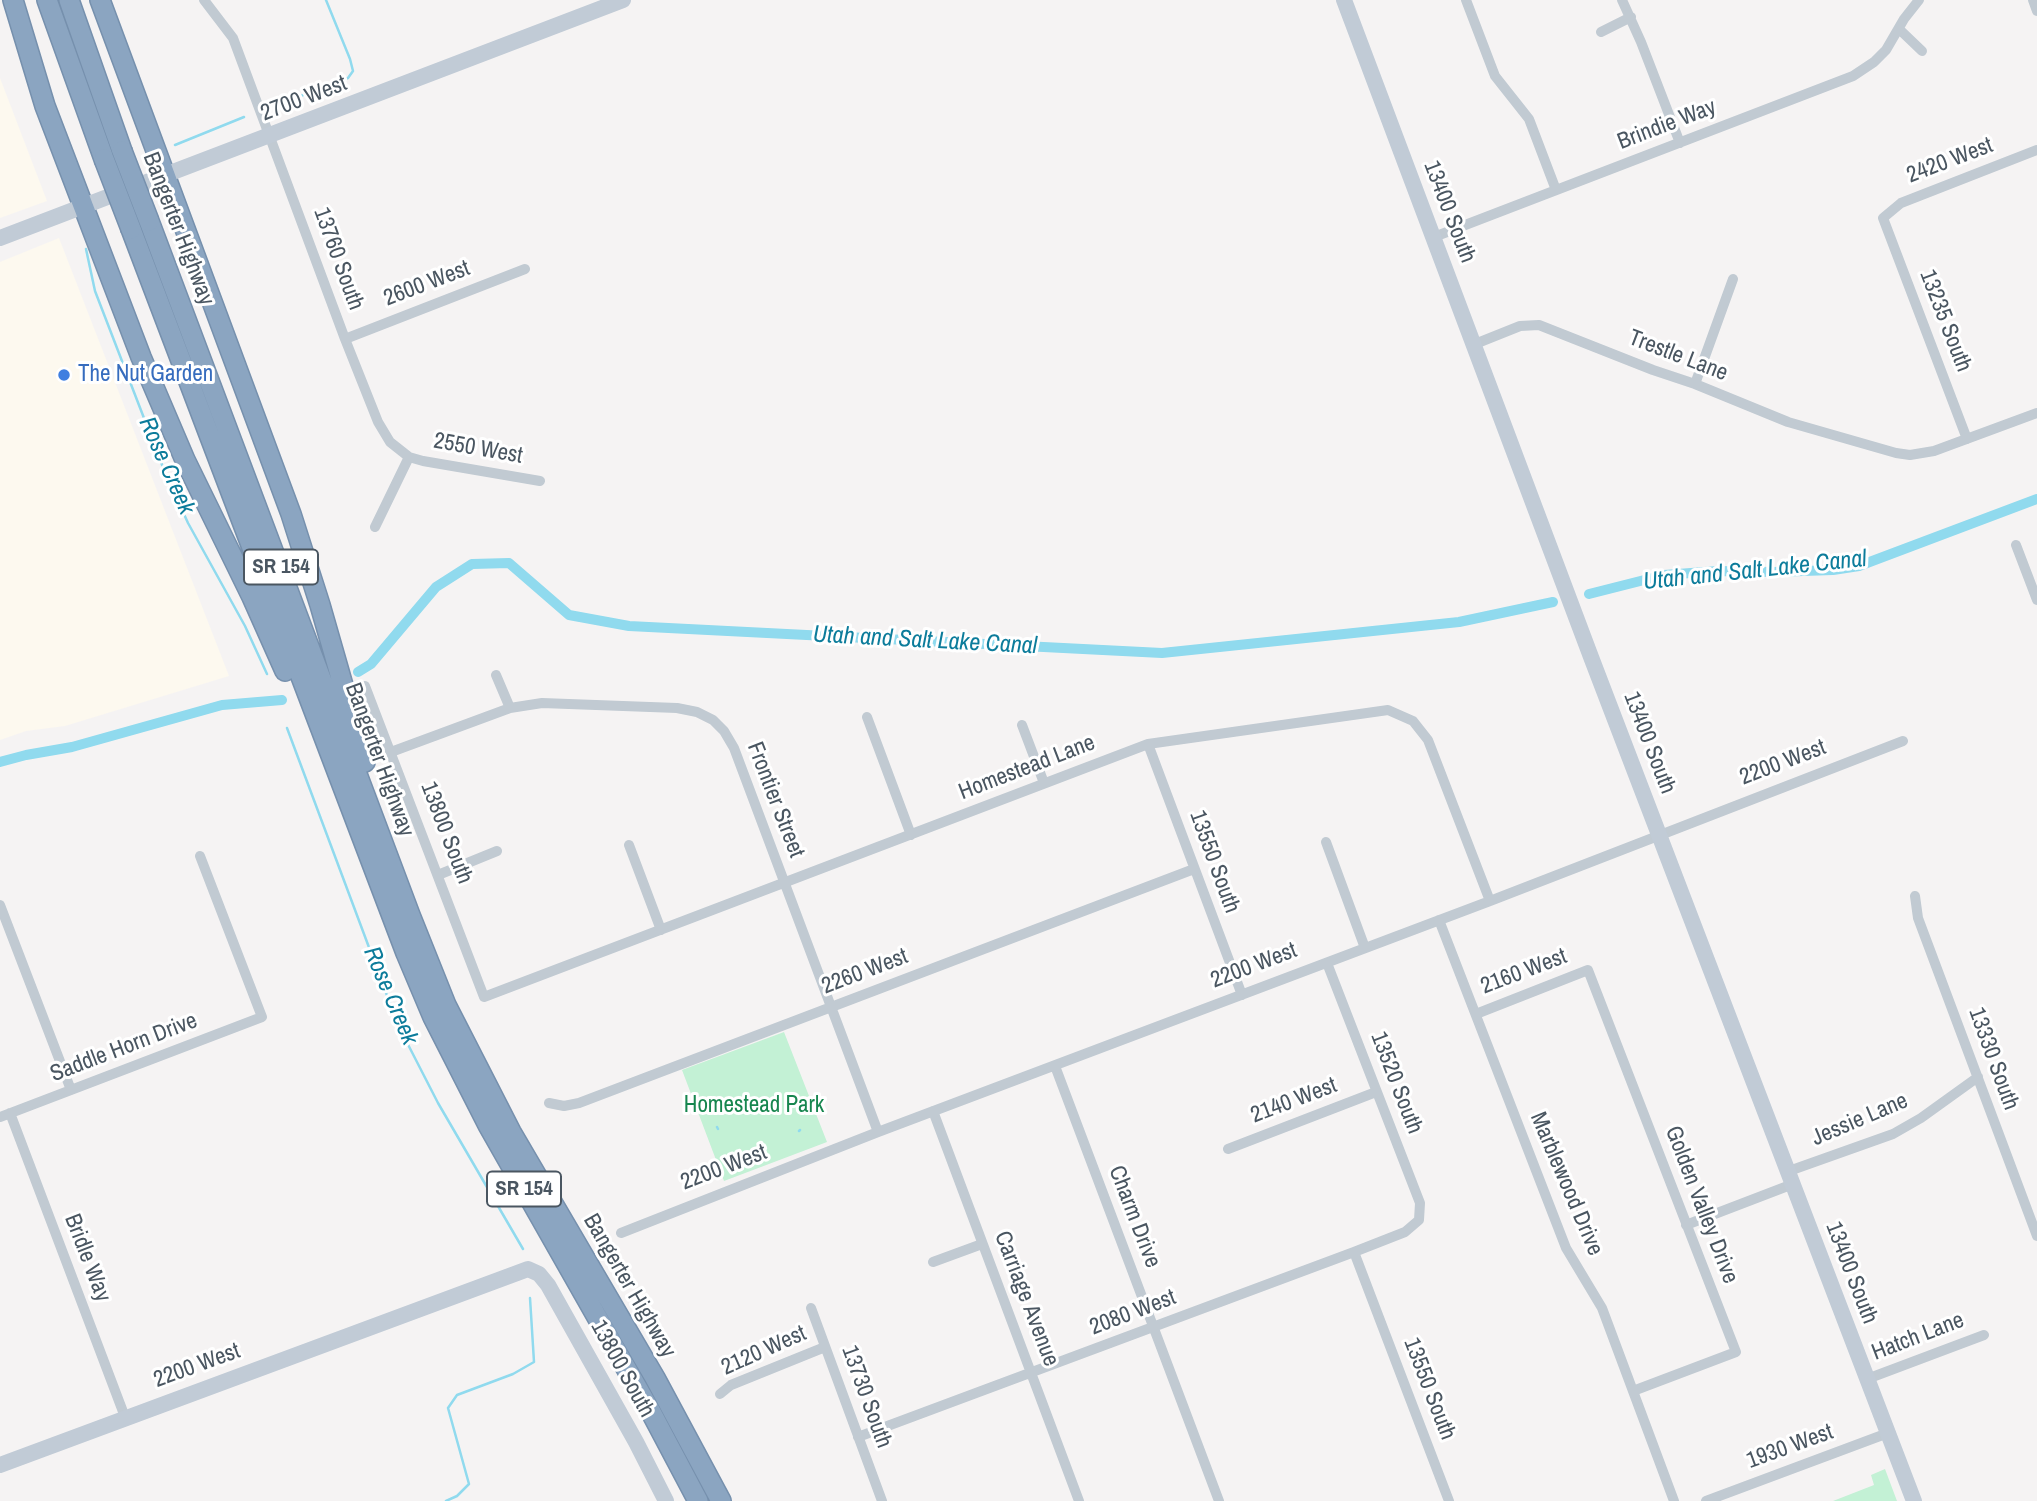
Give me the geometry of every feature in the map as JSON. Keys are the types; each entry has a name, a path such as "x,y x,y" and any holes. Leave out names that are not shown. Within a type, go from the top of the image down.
{"highway":[{"path":"13,0 41,94 168,423 261,617 373,867"},
{"name":"Bangerter Highway","path":"47,0 104,159 424,996 466,1083 698,1501"},
{"name":"Bangerter Highway","path":"69,0 122,151 446,1005 496,1106 654,1378 721,1501"},
{"path":"100,0 299,539 410,915"}],"street":[{"name":"13760 South","path":"204,0 233,38 345,339 383,432 399,451 409,457"},
{"name":"2700 West","path":"0,238 270,136 604,3 623,0"},
{"name":"13400 South","path":"1344,0 1914,1501"},
{"path":"1466,0 1495,76 1529,119 1556,190"},
{"path":"2033,0 2037,11"},
{"path":"1624,1 1679,143"},
{"name":"Brindie Way","path":"1434,237 1853,76 1881,56 1917,1"},
{"path":"1601,32 1631,17"},
{"path":"1899,29 1922,51"},
{"name":"2420 West","path":"1883,218 1901,203 2037,150"},
{"name":"13235 South","path":"1883,218 1967,439"},
{"name":"2600 West","path":"345,339 525,269"},
{"path":"1695,384 1733,279"},
{"name":"Trestle Lane","path":"1475,344 1520,326 1539,325 1788,422 1867,446 1910,455 1934,452 2037,412"},
{"path":"375,527 409,457"},
{"name":"2550 West","path":"409,457 540,481"},
{"path":"2016,545 2037,600"},
{"path":"496,675 510,708"},
{"name":"13800 South","path":"365,687 484,997"},
{"name":"Frontier Street","path":"391,752 510,708 542,703 677,708 697,712 713,720 724,731 734,748 878,1132"},
{"name":"Homestead Lane","path":"484,997 1148,744 1388,710 1413,721 1428,740 1490,901"},
{"path":"867,717 911,835"},
{"path":"1022,724 1044,783"},
{"name":"2200 West","path":"621,1233 878,1132 1490,901 1903,741"},
{"name":"13550 South","path":"1148,744 1242,995"},
{"path":"1326,842 1365,948"},
{"path":"629,845 661,930"},
{"path":"438,875 497,850"},
{"name":"Saddle Horn Drive","path":"5,1115 262,1017 200,856"},
{"name":"2260 West","path":"549,1103 564,1106 579,1102 1194,869"},
{"name":"13330 South","path":"1915,896 1918,918 2037,1236"},
{"path":"0,905 71,1090"},
{"name":"Marblewood Drive","path":"1439,920 1566,1248 1602,1308 1674,1501"},
{"name":"13520 South","path":"1327,963 1420,1203 1419,1220"},
{"name":"2160 West","path":"1476,1014 1588,970"},
{"name":"Golden Valley Drive","path":"1588,970 1736,1352 1633,1391"},
{"name":"Charm Drive","path":"1055,1066 1219,1501"},
{"name":"Jessie Lane","path":"1686,1225 1892,1133 1921,1118 1978,1077"},
{"name":"2140 West","path":"1228,1149 1376,1092"},
{"name":"Carriage Avenue","path":"933,1111 1079,1501"},
{"name":"Bridle Way","path":"5,1115 125,1417"},
{"name":"2080 West","path":"858,1437 1354,1252 1405,1232 1419,1220"},
{"path":"933,1262 982,1244"},
{"name":"13550 South","path":"1354,1252 1449,1501"},
{"name":"2200 West","path":"0,1465 528,1269"},
{"name":"13800 South","path":"528,1269 540,1274 548,1285 666,1501"},
{"name":"13730 South","path":"811,1308 882,1501"},
{"name":"Hatch Lane","path":"1867,1379 1984,1335"},
{"name":"2120 West","path":"720,1394 730,1385 825,1347"},
{"name":"1930 West","path":"1706,1501 1888,1433"}],"shaded area":[{"path":"0,78 47,201 0,218"},
{"path":"59,238 229,676 65,726 26,731 0,740 0,262"}],"green space":[{"name":"Homestead Park","path":"784,1032 827,1142 724,1181 682,1070"},
{"path":"1885,1469 1897,1501 1833,1501 1874,1485 1871,1475"}],"waterway":[{"name":"Rose Creek","path":"274,106 348,78 353,71 326,0"},
{"name":"Rose Creek","path":"175,145 244,117"},
{"name":"Rose Creek","path":"86,249 95,291 164,470 188,523 245,626 267,674"},
{"name":"Utah and Salt Lake Canal","path":"1589,594 1664,575 1718,571 1833,570 1859,566 2037,499"},
{"name":"Utah and Salt Lake Canal","path":"358,672 371,664 436,587 472,564 509,563 569,615 629,626 1162,653 1459,622 1553,602"},
{"name":"Utah and Salt Lake Canal","path":"0,762 72,747 222,705 282,700"},
{"name":"Rose Creek","path":"287,728 398,1025 438,1103 523,1249"},
{"name":"Rose Creek","path":"446,1501 457,1496 469,1484 448,1408 457,1395 513,1374 534,1362 530,1298"}],"place":[{"name":"The Nut Garden","path":"64,375"}]}
